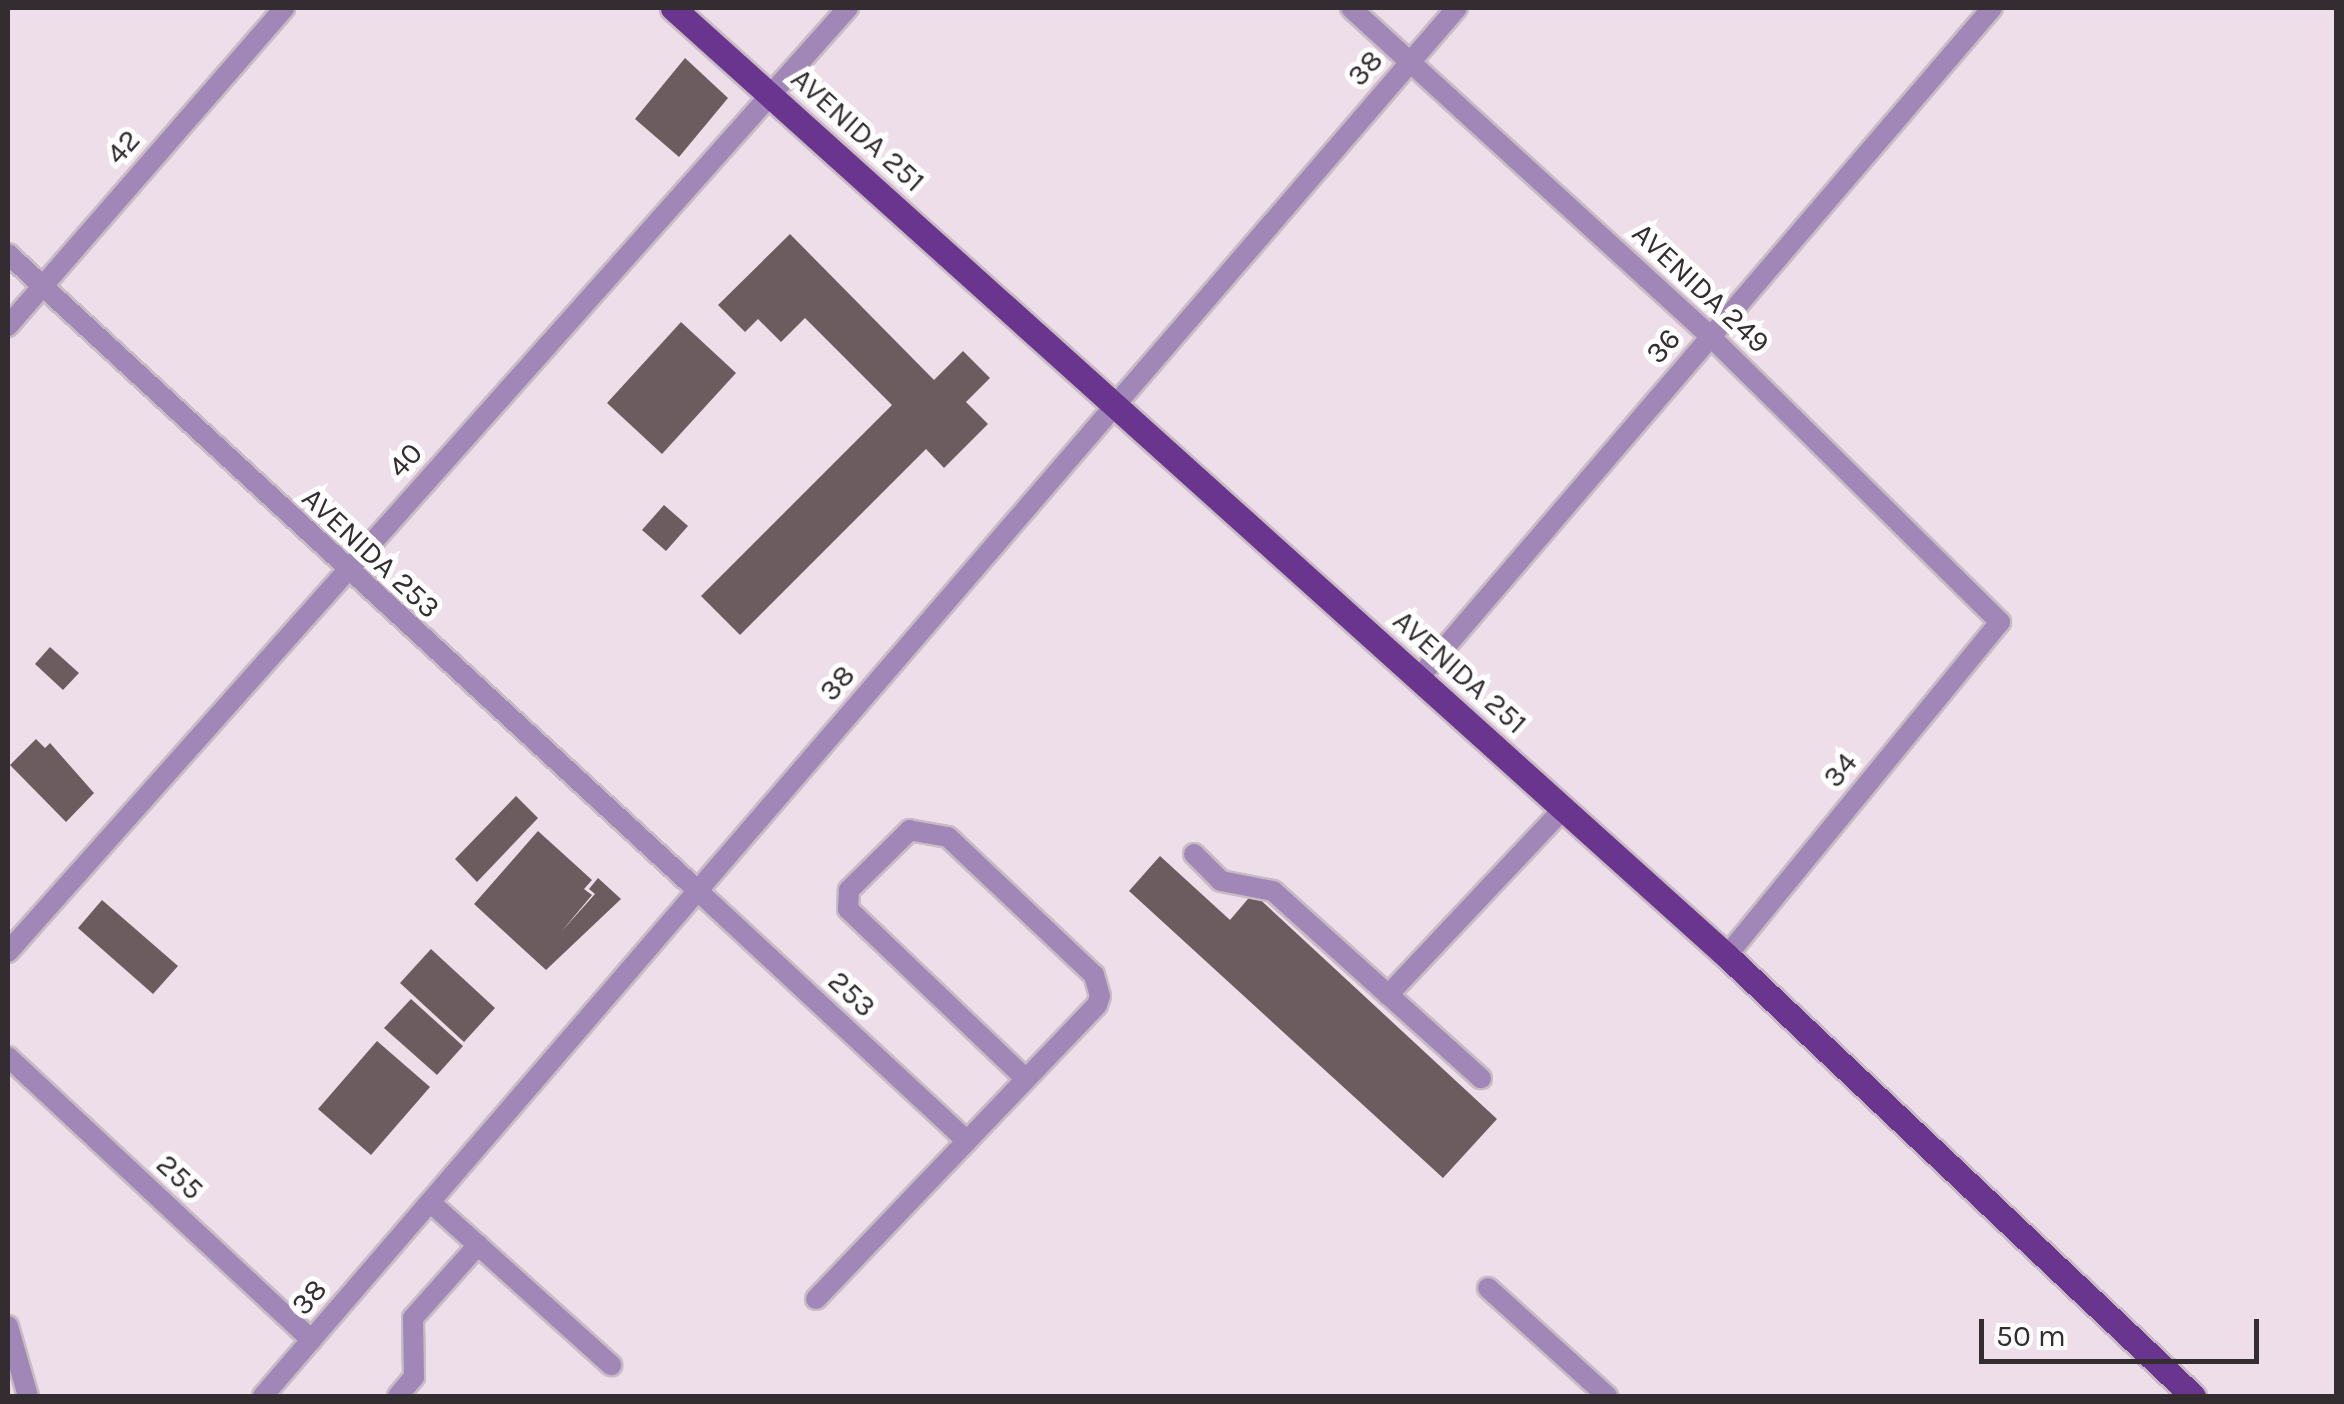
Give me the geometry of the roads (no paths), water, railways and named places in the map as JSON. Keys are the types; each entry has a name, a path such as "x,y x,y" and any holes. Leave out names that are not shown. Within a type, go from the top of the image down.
{"main road":[{"name":"AVENIDA 251","path":"673,8 1727,956 2182,1393"}],"street":[{"name":"42","path":"8,326 284,8"},
{"name":"40","path":"8,952 848,8"},
{"name":"AVENIDA 249","path":"1351,8 1711,337 2000,622"},
{"name":"38","path":"263,1396 1456,8"},
{"name":"36","path":"1418,678 1992,8"},
{"name":"AVENIDA 253","path":"8,254 346,572 698,890"},
{"name":"34","path":"1727,956 2000,622"},
{"path":"1388,995 1563,809"},
{"path":"816,1299 966,1140 1026,1079 1096,1005 1100,986 948,837 910,830 849,890 848,909 1026,1079"},
{"path":"1194,854 1221,881 1273,890 1481,1078"},
{"name":"253","path":"698,890 966,1140"},
{"name":"255","path":"8,1058 311,1340"},
{"path":"430,1202 611,1365"},
{"path":"398,1396 414,1377 413,1318 478,1245"},
{"path":"1488,1288 1608,1396"},
{"path":"8,1326 28,1396"}]}
